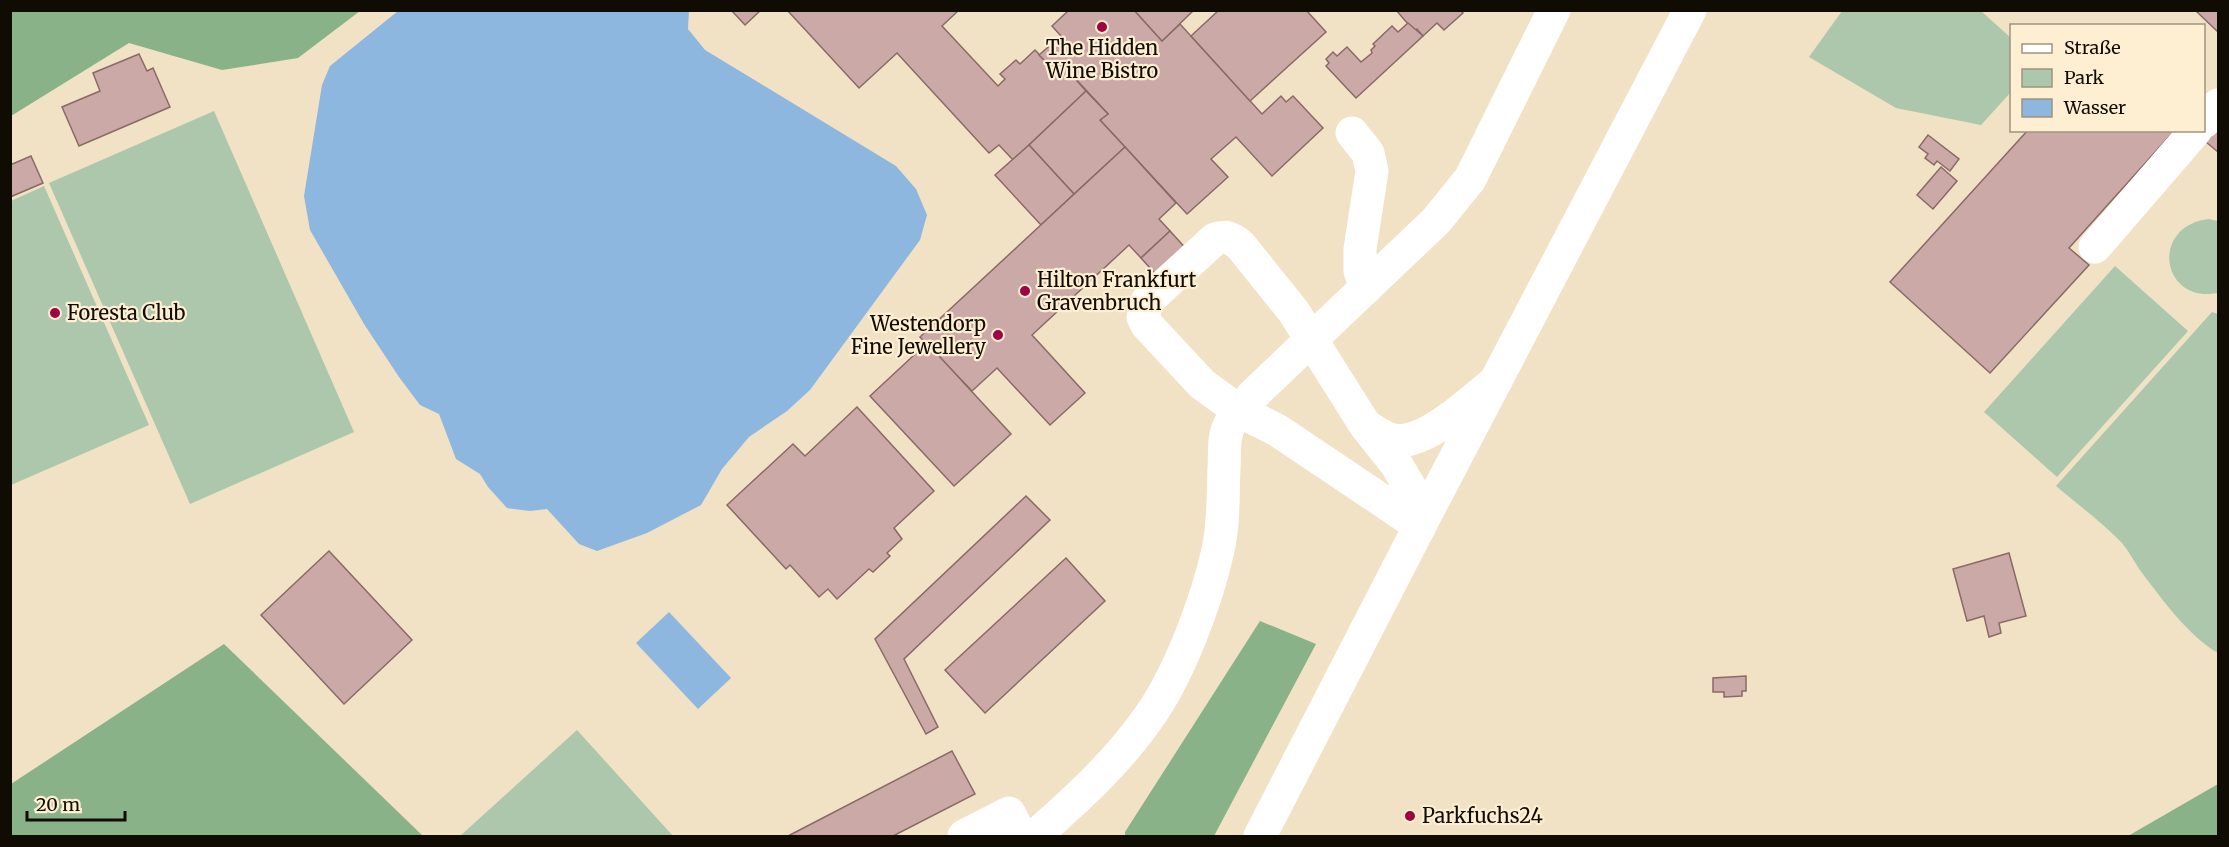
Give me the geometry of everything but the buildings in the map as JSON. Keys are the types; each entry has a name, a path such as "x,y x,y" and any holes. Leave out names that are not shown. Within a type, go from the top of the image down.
{"main road":[{"path":"1035,837 1089,788 1132,739 1152,713 1179,661 1196,622 1218,552 1222,528 1225,446 1228,428 1253,395 1436,221 1470,179 1554,10"},
{"path":"1260,837 1690,10"},
{"path":"2205,121 2218,105"},
{"path":"2095,247 2194,132"},
{"path":"1352,133 1368,153 1372,171 1360,249 1360,271 1366,288"},
{"path":"1223,236 1232,238 1294,312 1365,425 1396,464 1423,520 1277,430 1239,411 1202,384 1147,325 1143,317 1147,301 1215,239 1223,236"},
{"path":"1365,425 1383,436 1396,440 1426,433 1447,420 1496,381"},
{"path":"964,837 1009,813 1021,837"}],"green space":[{"path":"11,10 360,11 298,58 222,70 129,43 11,116"},
{"path":"1842,11 1981,11 2010,37 2010,93 1981,125 1896,108 1809,57"},
{"path":"214,111 354,432 190,504 49,183"},
{"name":"Foresta Club","path":"44,186 149,425 11,485 11,201"},
{"path":"2209,219 2218,221 2218,293 2199,293 2184,287 2174,276 2170,263 2170,248 2177,235 2190,225"},
{"path":"2115,266 2188,331 2057,477 1984,412"},
{"path":"2212,312 2218,314 2218,653 2197,638 2178,619 2122,543 2056,486"},
{"path":"1260,621 1316,644 1214,836 1125,836 1125,832"},
{"path":"224,644 423,836 13,836 10,833 11,784"},
{"path":"577,730 673,836 460,836"},
{"path":"2218,784 2218,836 2128,836"}],"water":[{"path":"689,10 688,29 705,50 896,166 916,189 927,215 920,240 810,390 787,411 749,437 722,469 701,505 647,533 597,551 579,544 547,509 530,511 507,508 488,487 480,474 456,459 439,414 420,405 364,324 310,230 304,196 322,85 330,66 398,11"},
{"path":"669,612 731,678 698,709 636,643"}],"place":[{"name":"The Hidden Wine Bistro","path":"1102,27"},
{"name":"Hilton Frankfurt Gravenbruch","path":"1025,291"},
{"name":"Foresta Club","path":"55,313"},
{"name":"Westendorp Fine Jewellery","path":"998,335"},
{"name":"Parkfuchs24","path":"1410,816"}]}
